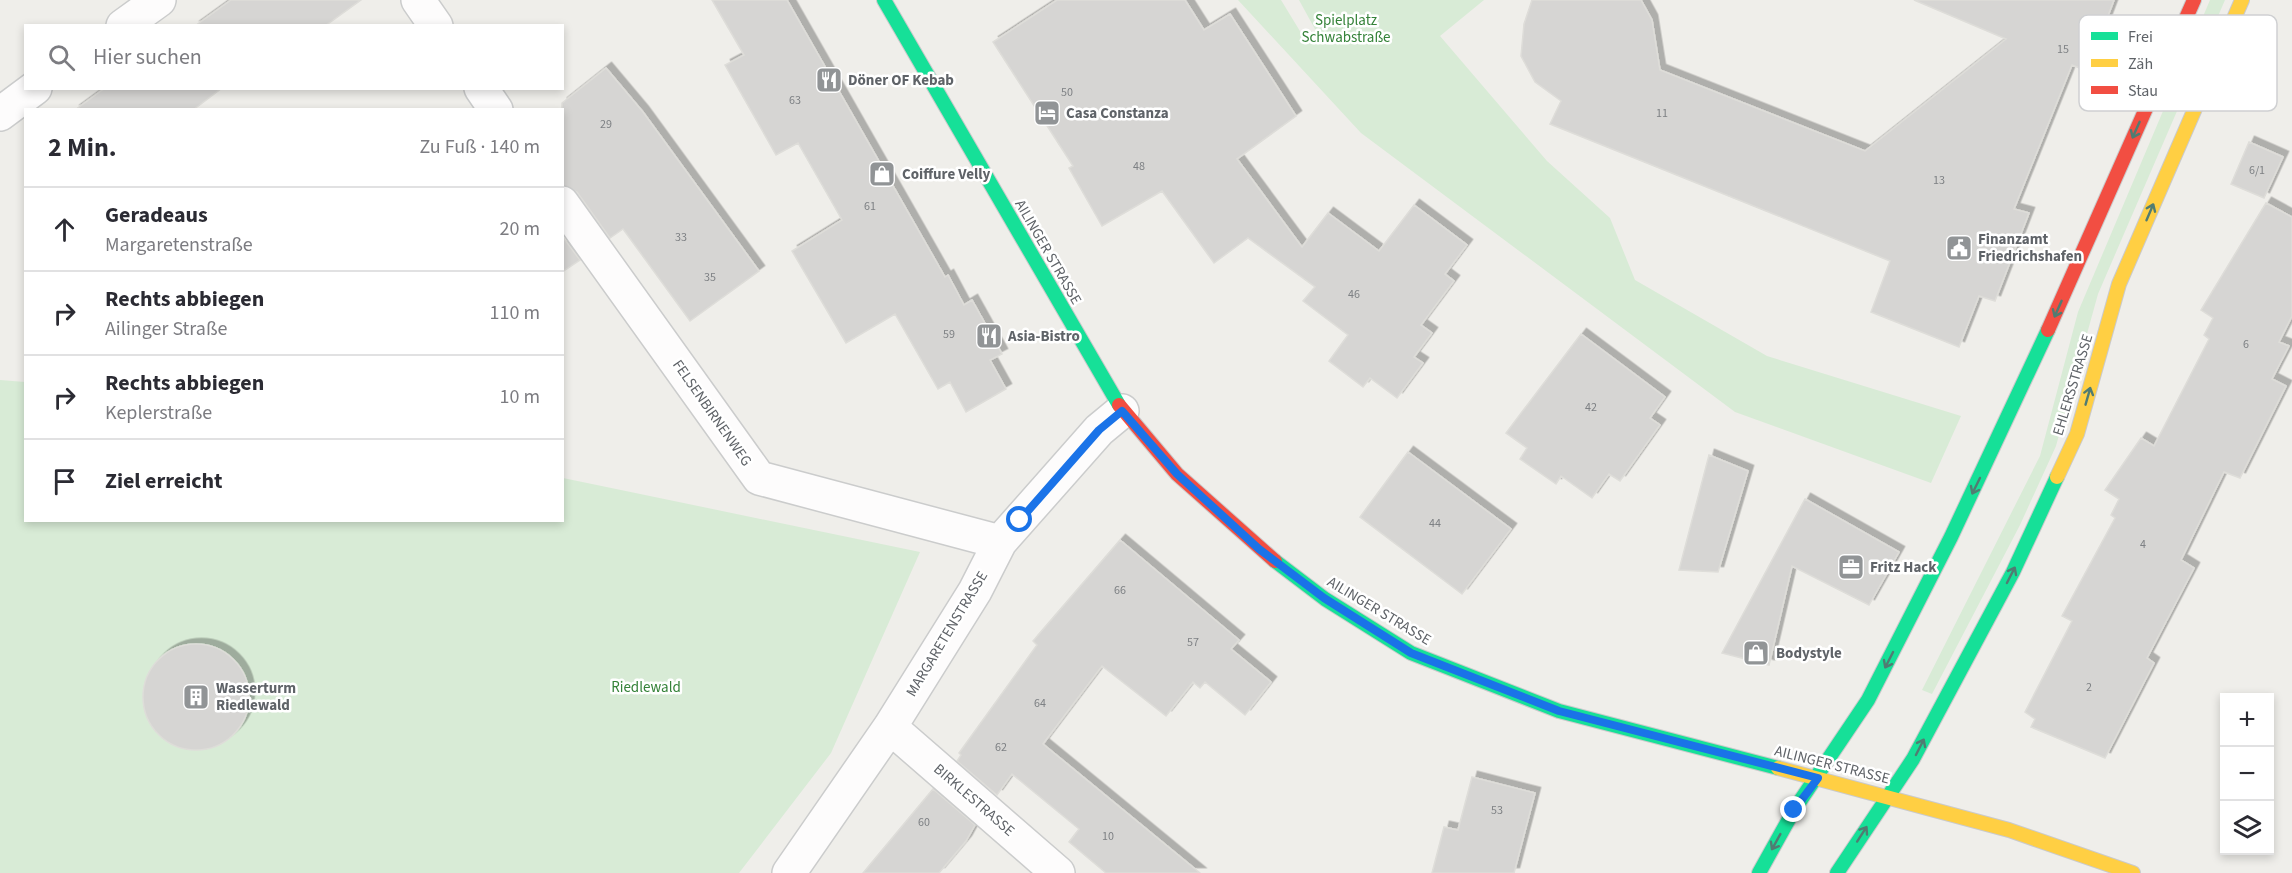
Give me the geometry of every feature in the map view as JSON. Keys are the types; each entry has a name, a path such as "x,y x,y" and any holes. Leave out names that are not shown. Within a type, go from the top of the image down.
{"street":[{"path":"126,24 159,0"},
{"path":"418,0 435,24"},
{"name":"AILINGER STRASSE","path":"884,0 1122,411 1177,474 1259,549 1324,598 1411,653 1559,711 2010,830 2133,873"},
{"path":"2187,15 2194,0"},
{"name":"EHLERSSTRASSE","path":"2236,15 2242,0"},
{"path":"0,114 32,90"},
{"path":"482,90 495,108"},
{"path":"1759,873 1794,810 1818,778 1868,700 1962,516 2013,410 2145,111"},
{"name":"EHLERSSTRASSE","path":"1837,873 1913,759 2013,572 2077,434 2119,284 2194,111"},
{"name":"FELSENBIRNENWEG","path":"564,206 759,478 1000,542"},
{"name":"MARGARETENSTRASSE","path":"789,873 890,727 975,591 1000,542 1099,430 1122,411"},
{"name":"BIRKLESTRASSE","path":"890,727 1058,873"}],"green space":[{"name":"Spielplatz Schwabstraße","path":"1238,0 1281,0 1306,41 1316,31 1299,0 1484,0 1440,36 1547,161 1610,218 1635,280 1767,356 1961,416 1931,483 1735,412 1361,133"},
{"path":"2210,0 2225,0 2219,15 2204,15"},
{"path":"2163,111 2177,111 2098,294 2056,446 2020,525 1932,694 1922,690 2040,456 2078,312"},
{"name":"Riedlewald","path":"0,380 24,382 24,522 564,522 564,478 920,552 831,753 739,873 0,873"}],"building":[{"path":"231,0 361,0 328,24 198,24"},
{"path":"712,0 787,0 945,277 948,275 964,305 972,300 1002,354 990,360 1006,389 966,412 950,382 938,389 895,314 846,343 792,251 842,220 798,143 776,155 725,65 744,55"},
{"path":"1057,0 1185,0 1204,30 1230,14 1296,116 1237,159 1302,247 1328,213 1379,251 1414,205 1467,245 1445,274 1454,281 1421,325 1432,333 1414,357 1423,363 1397,398 1370,378 1363,387 1329,361 1348,335 1303,301 1315,287 1248,238 1214,263 1162,191 1102,226 1069,168 1073,166 993,42"},
{"path":"1532,0 1641,0 1652,20 1660,70 1865,151 2006,39 1914,0 2114,0 2108,15 2079,15 2079,68 2072,65 2014,209 2029,213 1995,301 1979,296 1959,347 1871,312 1890,261 1550,124 1561,101 1535,82 1521,56 1524,24"},
{"path":"606,68 643,112 759,271 690,321 623,229 610,238 577,192 564,186 564,108 562,108 562,103"},
{"path":"102,90 219,90 196,108 78,108"},
{"path":"2249,142 2283,157 2264,198 2231,184"},
{"path":"2266,203 2292,217 2292,316 2279,342 2289,346 2272,379 2286,386 2240,478 2224,472 2181,560 2194,568 2147,658 2154,663 2105,758 2031,727 2035,719 2025,712 2072,621 2062,616 2115,518 2111,515 2119,499 2105,490 2141,438 2154,446 2209,339 2204,335 2213,318 2201,310"},
{"path":"564,239 580,260 564,271"},
{"path":"1581,334 1665,397 1650,418 1660,425 1620,481 1609,474 1592,498 1561,476 1556,484 1520,459 1527,448 1506,433"},
{"path":"1408,452 1511,529 1462,594 1360,517"},
{"path":"1709,455 1748,471 1718,572 1679,570"},
{"path":"1805,499 1899,552 1869,605 1792,566 1769,665 1722,653"},
{"path":"1120,540 1239,640 1231,649 1271,682 1245,715 1205,682 1200,688 1193,682 1166,716 1102,666 1043,744 1200,873 1106,873 1069,842 1079,829 1012,774 997,795 957,761 961,755 959,753 1037,645 1033,641"},
{"name":"Wasserturm Riedlewald","path":"196,644 216,648 233,660 245,677 249,697 245,717 233,734 216,746 196,750 176,746 159,734 147,717 143,697 147,677 159,660 176,648"},
{"path":"1472,777 1535,793 1514,873 1432,873 1444,827 1458,830"},
{"path":"933,789 975,825 966,841 939,873 863,873"}],"traffic: fast":[{"path":"884,0 1119,405"},
{"path":"1759,873 1794,810 1868,700 1951,537 2048,330"},
{"path":"1837,873 1913,759 2013,572 2057,477"},
{"path":"1275,561 1325,599 1411,653 1559,711 1778,768"}],"traffic: slow":[{"path":"2236,15 2242,0"},
{"path":"2057,477 2077,434 2119,284 2194,111"},
{"path":"1778,768 2009,830 2133,873"}],"traffic: jam":[{"path":"2187,15 2194,0"},
{"path":"2048,330 2145,111"},
{"path":"1119,405 1177,474 1275,561"}],"place":[{"name":"Döner OF Kebab","path":"829,80"},
{"name":"Casa Constanza","path":"1047,113"},
{"name":"Coiffure Velly","path":"882,174"},
{"name":"Finanzamt Friedrichshafen","path":"1959,248"},
{"name":"Asia-Bistro","path":"989,336"},
{"name":"Fritz Hack","path":"1851,567"},
{"name":"Bodystyle","path":"1756,653"},
{"name":"Wasserturm Riedlewald","path":"196,697"}],"route":[{"path":"1020,520 1099,430 1122,411 1177,474 1259,549 1324,598 1411,653 1559,711 1818,778 1794,810"}]}
